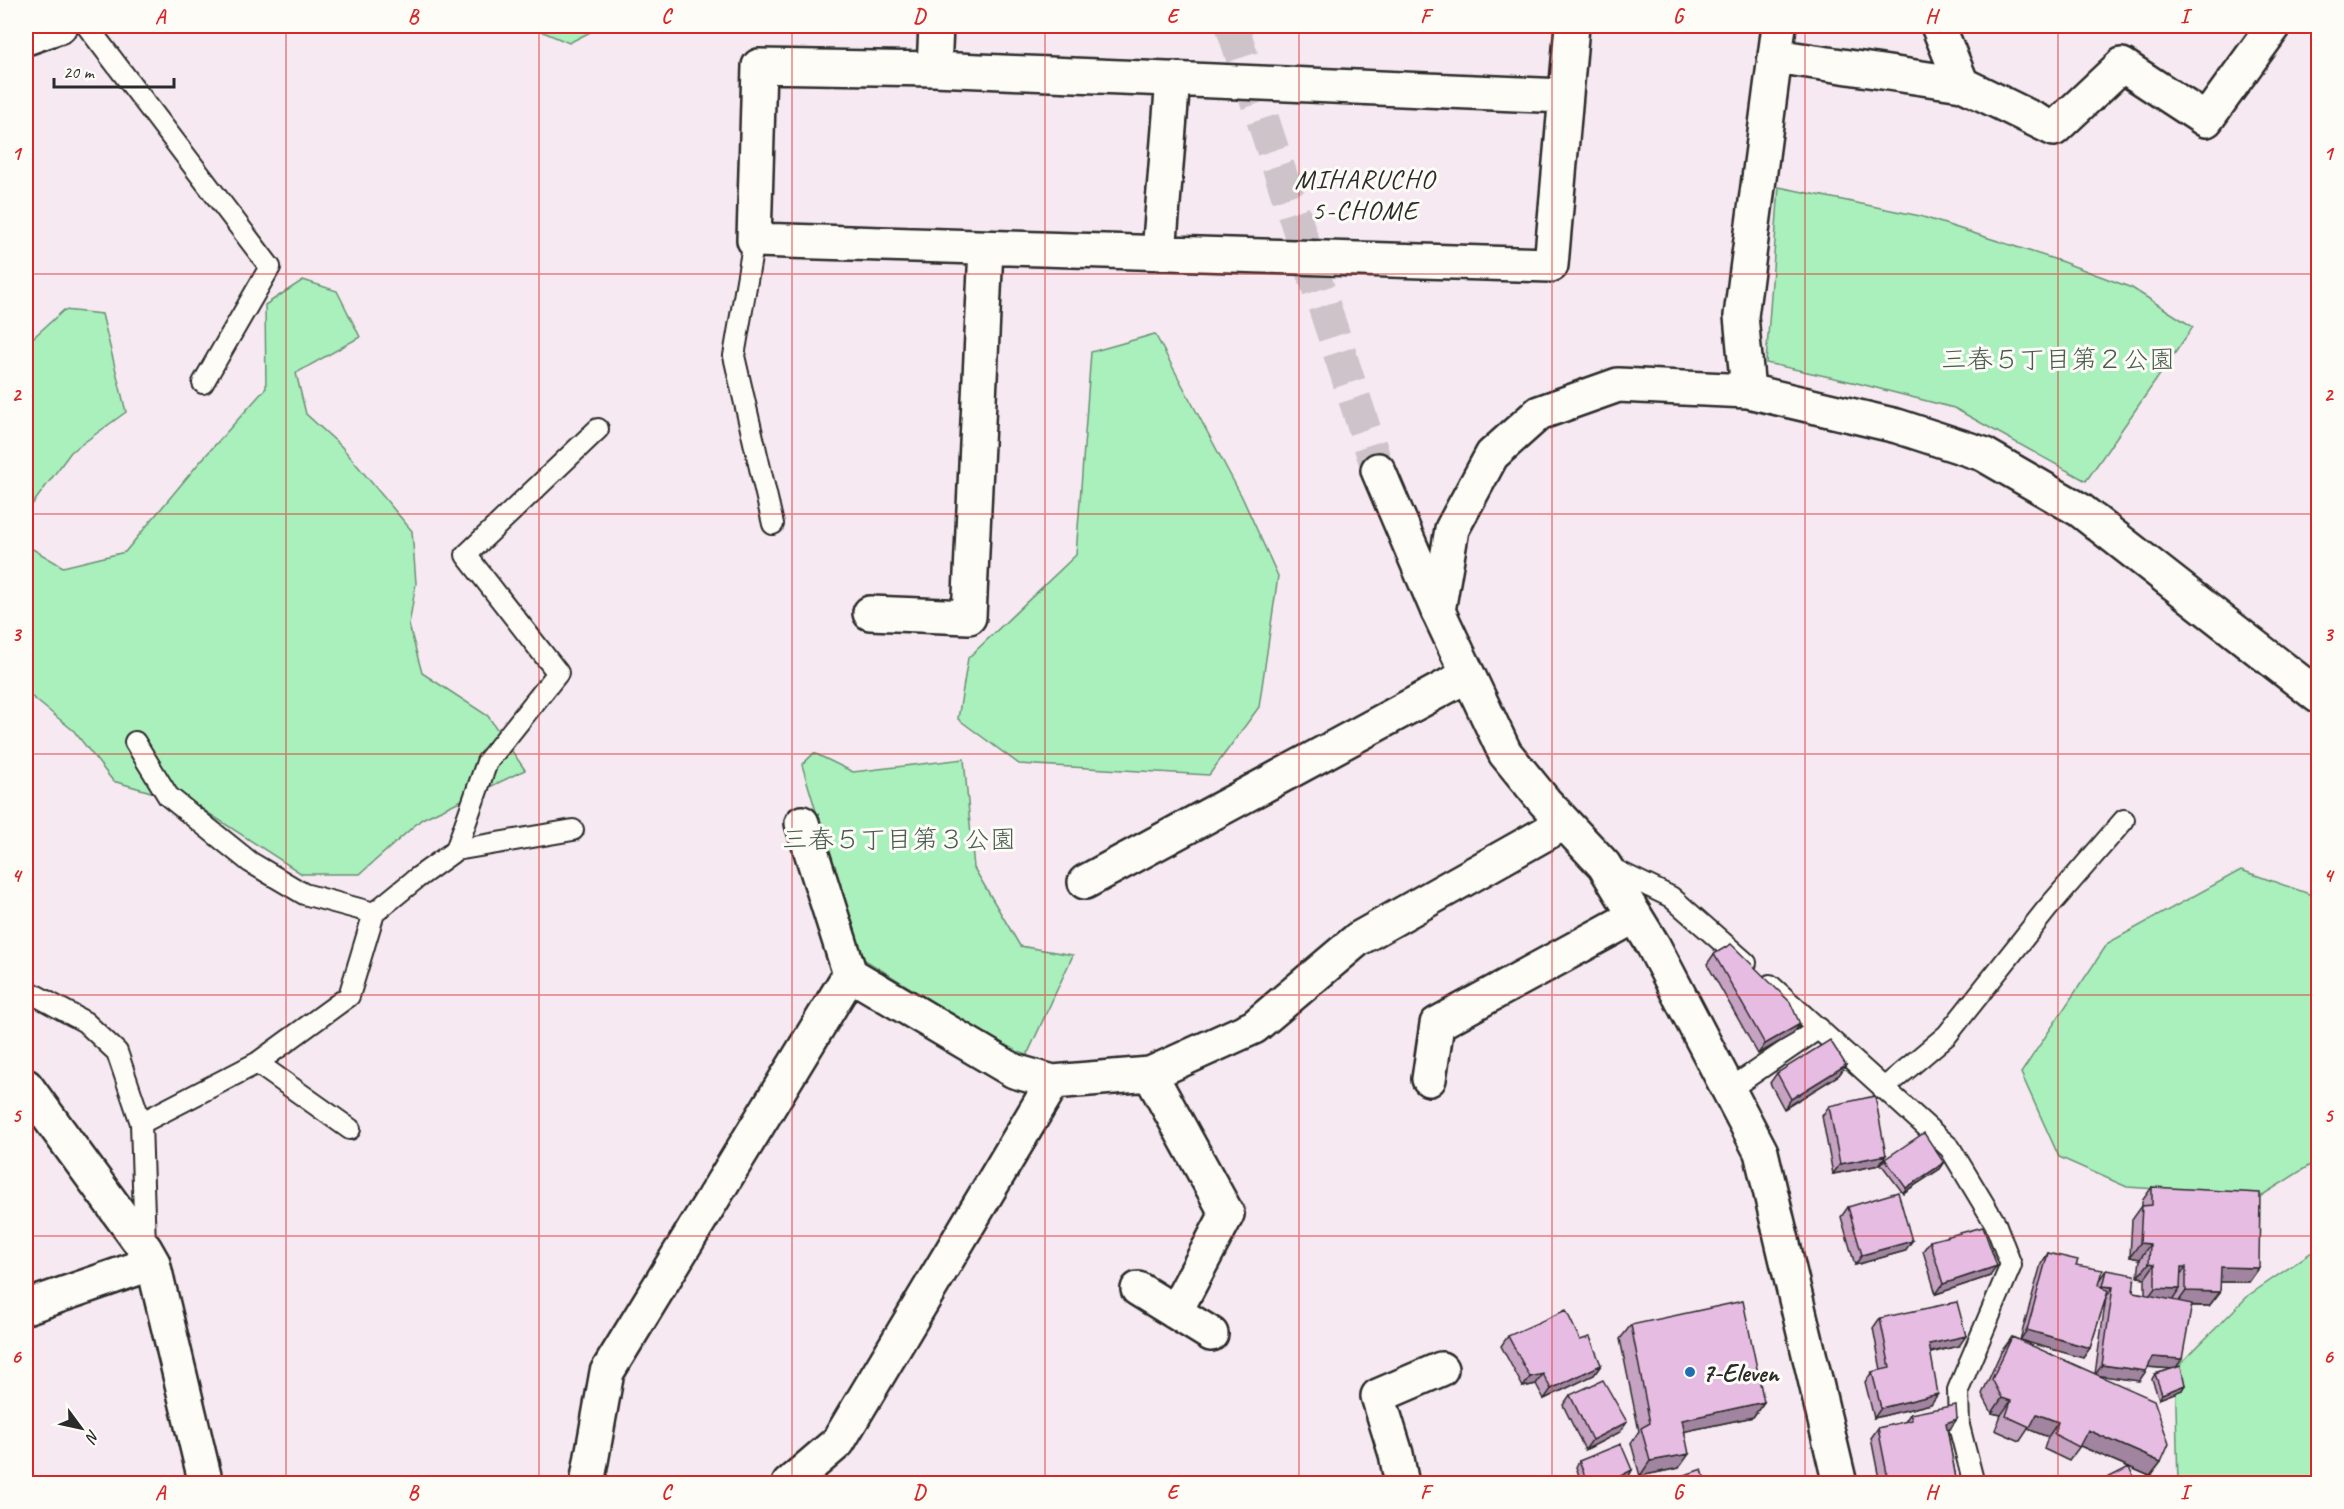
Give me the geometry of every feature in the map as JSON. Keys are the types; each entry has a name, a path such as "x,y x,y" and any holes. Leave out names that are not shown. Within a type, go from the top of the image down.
{"street":[{"path":"26,38 60,26"},
{"path":"934,69 936,26"},
{"path":"1565,96 934,69 759,66 754,240 1551,265 1572,26"},
{"path":"1938,26 1962,84"},
{"path":"1748,391 1741,316 1777,41 1962,84 2054,129 2122,65 2206,120 2274,26"},
{"path":"1159,253 1173,79"},
{"path":"870,613 969,617 986,248"},
{"path":"1437,611 1452,529 1492,455 1539,413 1618,385 1748,391 1898,426 1983,453 2080,510 2315,687"},
{"path":"1378,470 1437,611 1505,753 1564,823 1604,865 1635,916 1730,1089 1761,1152 1840,1484"},
{"path":"1085,882 1468,675"},
{"path":"802,823 850,974 1014,1071 1053,1082 1150,1074 1254,1027 1358,939 1564,823"},
{"path":"1429,1079 1437,1024 1635,916"},
{"path":"587,1484 607,1372 850,974"},
{"path":"1150,1074 1227,1214 1175,1312"},
{"path":"789,1484 838,1442 1053,1082"},
{"path":"26,1086 149,1256 206,1484"},
{"path":"26,1307 149,1256"},
{"path":"1138,1289 1211,1334"},
{"path":"1402,1484 1396,1454 1378,1396 1442,1369"}],"lane":[{"path":"87,26 270,267 203,383"},
{"path":"754,240 734,356 773,524"},
{"path":"456,850 487,762 558,673 466,555 598,429"},
{"path":"135,742 168,796 250,862 304,894 374,913"},
{"path":"1883,1089 1947,1035 2046,910 2124,820"},
{"path":"141,1123 257,1063 349,996 374,913 456,850 573,830"},
{"path":"1604,865 1671,897 1819,1028 1950,1148 1995,1223 2011,1265 1958,1390 1959,1426 1974,1484"},
{"path":"26,990 85,1022 117,1052 141,1123 149,1256"},
{"path":"1730,1089 1819,1028"},
{"path":"257,1063 351,1129"}],"green space":[{"path":"529,26 602,26 569,43"},
{"name":"三春５丁目第２公園","path":"1779,187 1920,216 2060,261 2132,288 2193,327 2086,481 1954,408 1766,363"},
{"path":"303,280 337,291 360,337 296,373 306,414 341,446 412,531 416,583 409,625 422,673 488,716 525,770 422,819 360,874 302,874 196,805 113,781 74,731 26,692 26,545 63,567 125,552 199,463 266,388 265,305"},
{"path":"64,310 102,314 126,412 71,452 26,513 26,344"},
{"path":"1155,334 1242,497 1278,576 1259,707 1209,775 1019,764 958,719 968,658 1076,555 1091,352"},
{"name":"三春５丁目第３公園","path":"814,753 853,772 964,759 974,868 1020,946 1073,955 1027,1055 1009,1049 860,957 802,765"},
{"path":"2241,870 2318,897 2318,1160 2261,1196 2127,1187 2059,1157 2021,1073 2108,943"},
{"path":"2318,1248 2318,1483 2178,1483 2175,1369 2249,1295"}],"building":[{"path":"1731,944 1790,1002 1800,1024 1765,1044 1714,954"},
{"path":"1830,1040 1846,1065 1791,1099 1777,1073"},
{"path":"1875,1096 1886,1155 1840,1164 1829,1106"},
{"path":"1924,1133 1944,1163 1906,1188 1885,1159"},
{"path":"2152,1187 2260,1193 2259,1268 2221,1267 2220,1292 2186,1291 2186,1267 2181,1267 2180,1289 2155,1288 2155,1264 2149,1263 2150,1244 2140,1243 2142,1206 2152,1205"},
{"path":"1898,1192 1912,1241 1862,1255 1848,1207"},
{"path":"1983,1227 1997,1266 1943,1284 1930,1241"},
{"path":"2048,1253 2078,1260 2076,1265 2103,1270 2099,1285 2108,1291 2090,1348 2027,1330"},
{"path":"2107,1270 2135,1275 2133,1292 2192,1304 2182,1359 2153,1357 2146,1371 2102,1365 2113,1287 2103,1286"},
{"path":"1743,1301 1764,1402 1682,1420 1689,1454 1650,1461 1641,1428 1650,1423 1631,1325"},
{"path":"1957,1302 1966,1336 1929,1344 1938,1394 1881,1408 1872,1372 1890,1368 1880,1318"},
{"path":"1566,1310 1580,1340 1590,1337 1601,1365 1551,1389 1543,1374 1530,1377 1508,1336"},
{"path":"2012,1337 2154,1400 2169,1444 2161,1462 2088,1430 2079,1447 2054,1434 2058,1422 2037,1414 2030,1427 2006,1416 2011,1401 2002,1398 1992,1379"},
{"path":"2181,1366 2185,1385 2162,1394 2155,1374"},
{"path":"1603,1380 1627,1422 1592,1440 1570,1395"},
{"path":"1956,1405 1957,1419 1946,1423 1957,1484 1889,1484 1878,1428 1912,1420 1910,1414"},
{"path":"1621,1444 1632,1470 1605,1484 1588,1484 1579,1461"},
{"path":"2129,1467 2137,1484 2096,1484"},
{"path":"1702,1469 1706,1484 1682,1484 1682,1476"}],"tunnel":[{"path":"1232,26 1378,470"}],"place":[{"name":"7-Eleven","path":"1690,1372"}],"district":[{"name":"MIHARUCHO 5-CHOME","path":"1365,194"}]}
